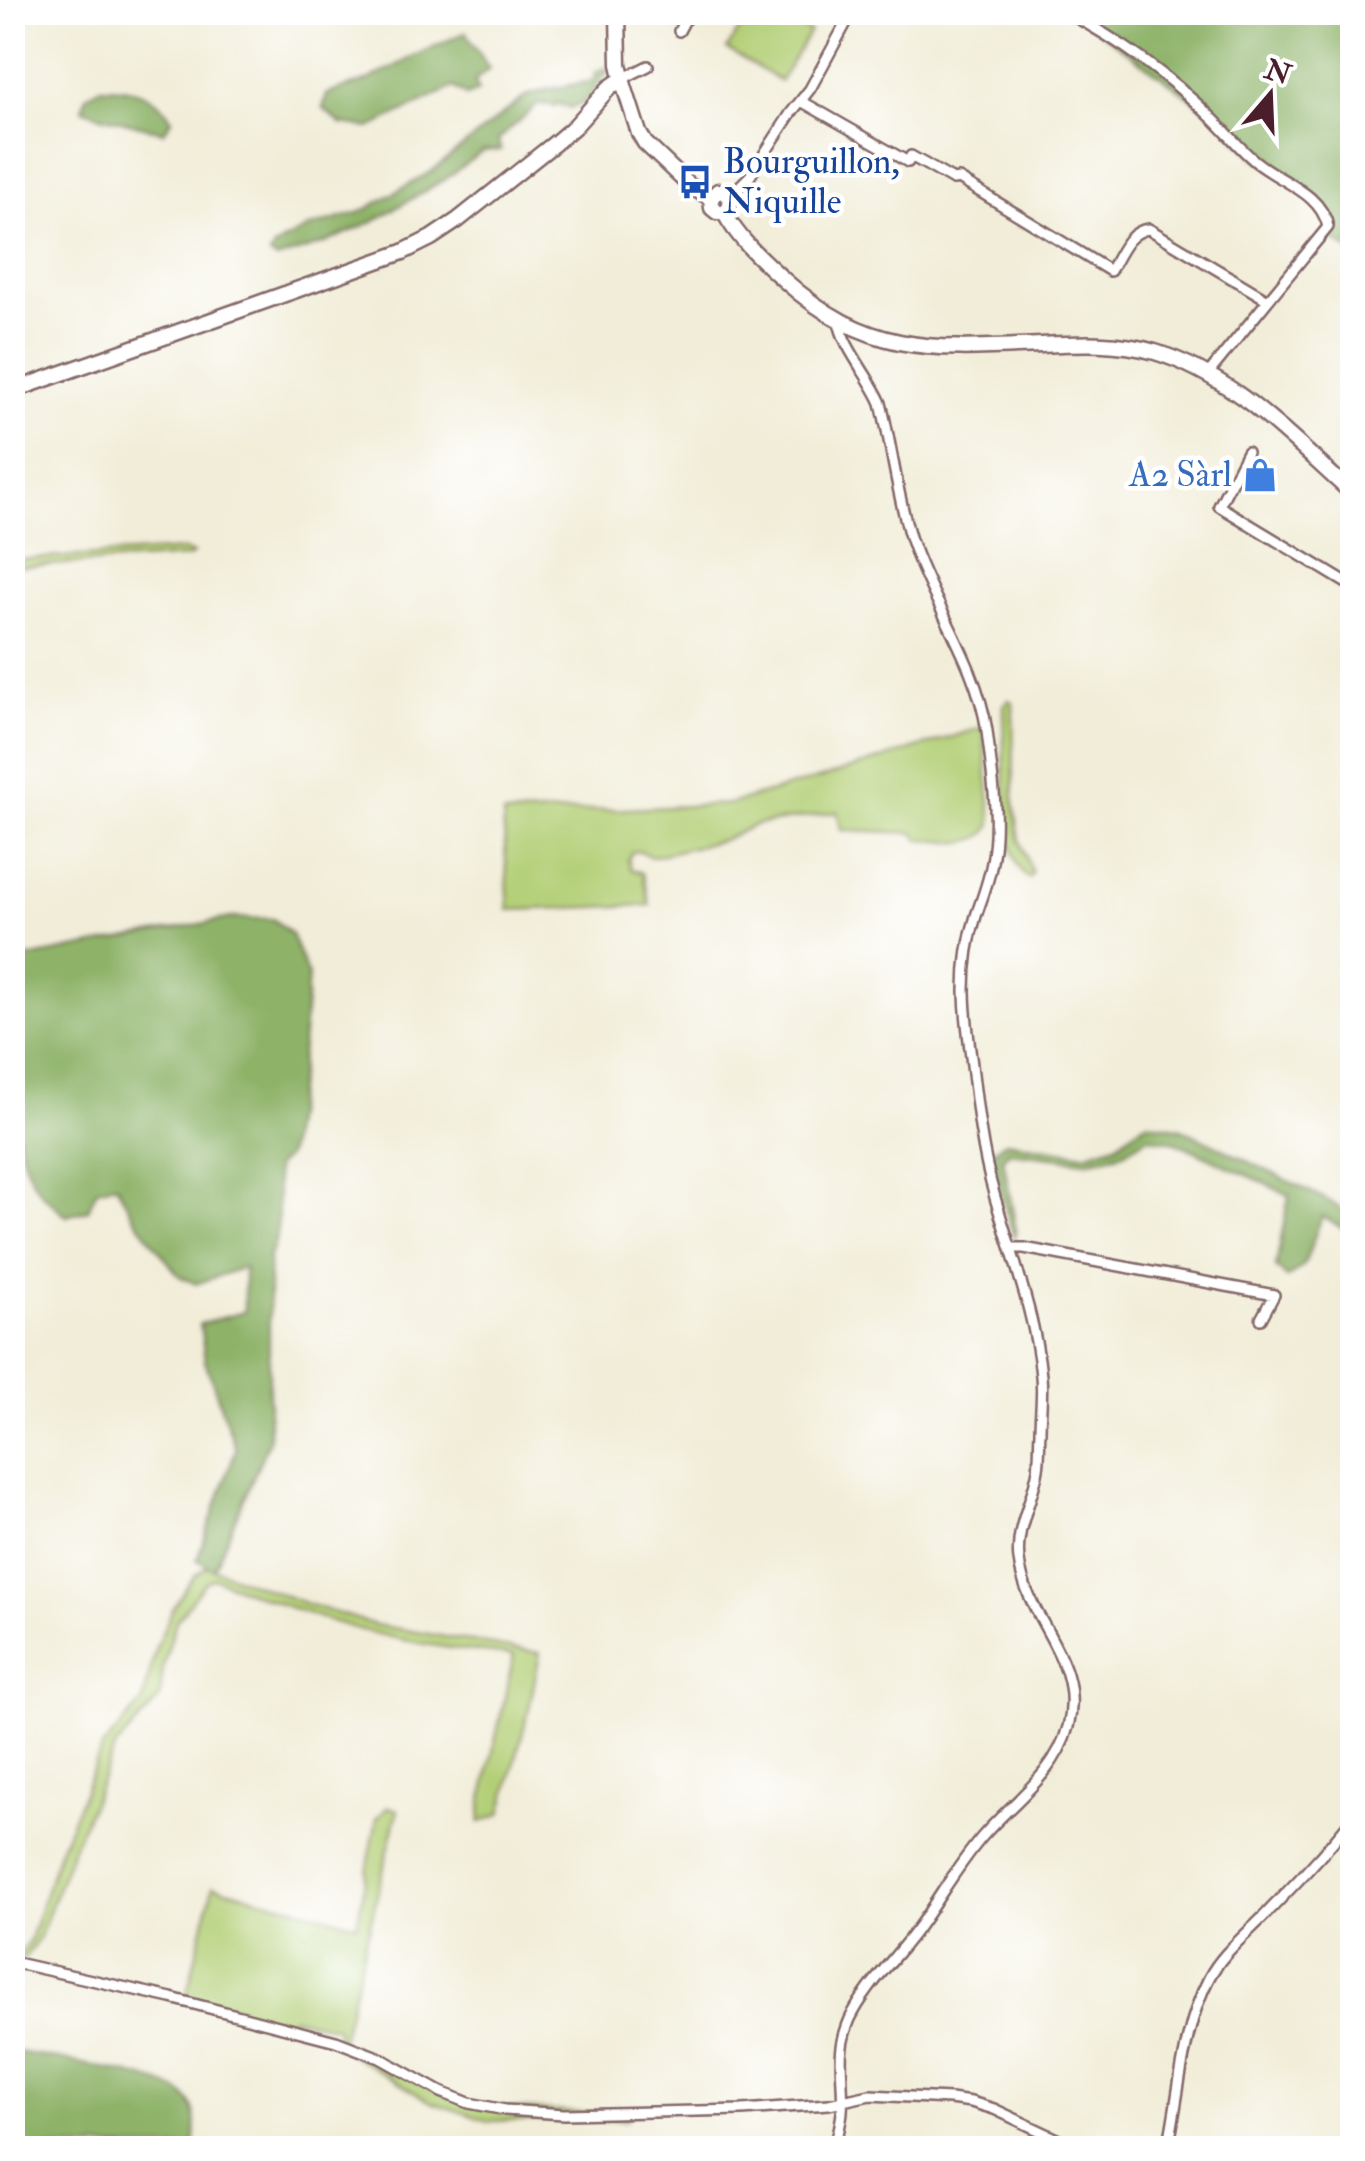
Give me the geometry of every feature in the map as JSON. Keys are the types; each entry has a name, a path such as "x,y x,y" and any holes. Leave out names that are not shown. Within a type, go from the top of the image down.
{"main road":[{"path":"618,12 619,64 644,143 690,186 711,198"},
{"path":"12,391 403,252 431,238 555,143 622,79"},
{"path":"724,192 730,196 730,205 724,212 717,212 712,208 711,198 724,192"},
{"path":"724,212 740,237 770,267 839,321 907,344 1128,346 1168,356 1208,374 1258,409 1352,493"}],"street":[{"path":"679,32 689,12"},
{"path":"730,196 750,176 801,101 852,12"},
{"path":"1066,12 1149,64 1210,116 1253,160 1312,199 1324,214 1328,227 1208,374"},
{"path":"622,79 648,66"},
{"path":"801,101 908,162 912,156 953,180 959,178 1110,271 1130,238 1138,230 1149,229 1268,300"},
{"path":"835,2148 842,2111 842,2044 857,2007 973,1848 1041,1776 1061,1744 1071,1704 1060,1654 1029,1595 1019,1562 1020,1530 1038,1470 1041,1376 1032,1321 993,1189 977,1115 965,995 969,942 994,849 995,812 986,727 969,670 912,542 880,402 844,340 839,321"},
{"path":"1247,452 1219,506 1348,584 1352,578"},
{"path":"1011,1248 1274,1295 1262,1319"},
{"path":"1168,2148 1186,2046 1210,1976 1352,1819"},
{"path":"12,1962 336,2040 380,2058 441,2092 505,2110 564,2114 714,2111 829,2104 870,2095 971,2102 1074,2148"}],"green space":[{"path":"750,13 775,13 810,32 780,81 727,49"},
{"path":"1074,13 1352,13 1352,252 1329,237 1332,227 1328,213 1315,196 1255,157 1213,114"},
{"path":"466,32 489,69 475,80 478,91 466,96 454,87 370,128 341,124 323,108 327,94 369,80"},
{"path":"606,68 608,72 584,103 570,109 556,103 537,105 498,140 501,150 483,151 444,180 372,222 277,259 270,255 285,240 311,227 361,212 432,171 526,96 593,81 596,72"},
{"path":"101,87 142,93 172,119 164,132 83,109 86,96"},
{"path":"185,550 193,554 13,567 13,560"},
{"path":"1009,700 1013,703 1014,802 1020,840 1032,873 1029,878 1019,867 1007,825 1004,705"},
{"path":"983,727 992,824 979,838 949,842 919,839 914,833 842,830 837,812 755,825 723,840 651,857 641,851 632,852 628,860 631,869 642,873 650,905 509,910 503,815 729,804"},
{"path":"231,918 273,919 291,934 308,976 287,1156 275,1167 278,1226 269,1256 269,1440 214,1569 197,1560 236,1449 205,1361 200,1324 244,1312 244,1267 196,1284 179,1276 133,1216 116,1184 97,1189 88,1210 66,1216 38,1189 26,1167 14,1110 10,1047 12,961"},
{"path":"1147,1122 1182,1129 1328,1200 1352,1217 1352,1234 1322,1216 1304,1265 1287,1278 1276,1267 1289,1195 1176,1142 1148,1137 1120,1154 1087,1161 1008,1152 1003,1158 1016,1229 1014,1237 992,1152 1005,1141 1085,1154 1116,1144"},
{"path":"207,1566 376,1625 540,1653 501,1814 480,1822 514,1655 385,1636 298,1610 214,1578 204,1583 176,1621 163,1667 160,1698 115,1748 39,1939 24,1958 13,1960 29,1942 59,1851 102,1748 143,1701 156,1647 174,1606 194,1576"},
{"path":"388,1807 398,1810 342,2039 336,2038 337,2028 292,2017 289,2025 186,1997 213,1886 357,1924 377,1818"},
{"path":"334,2044 359,2051 469,2106 628,2119 488,2121 431,2102"},
{"path":"12,2049 131,2074 173,2088 193,2107 194,2148 13,2148"}],"place":[{"name":"Bourguillon, Niquille","path":"695,182"},
{"name":"A2 Sàrl","path":"1260,475"}]}
